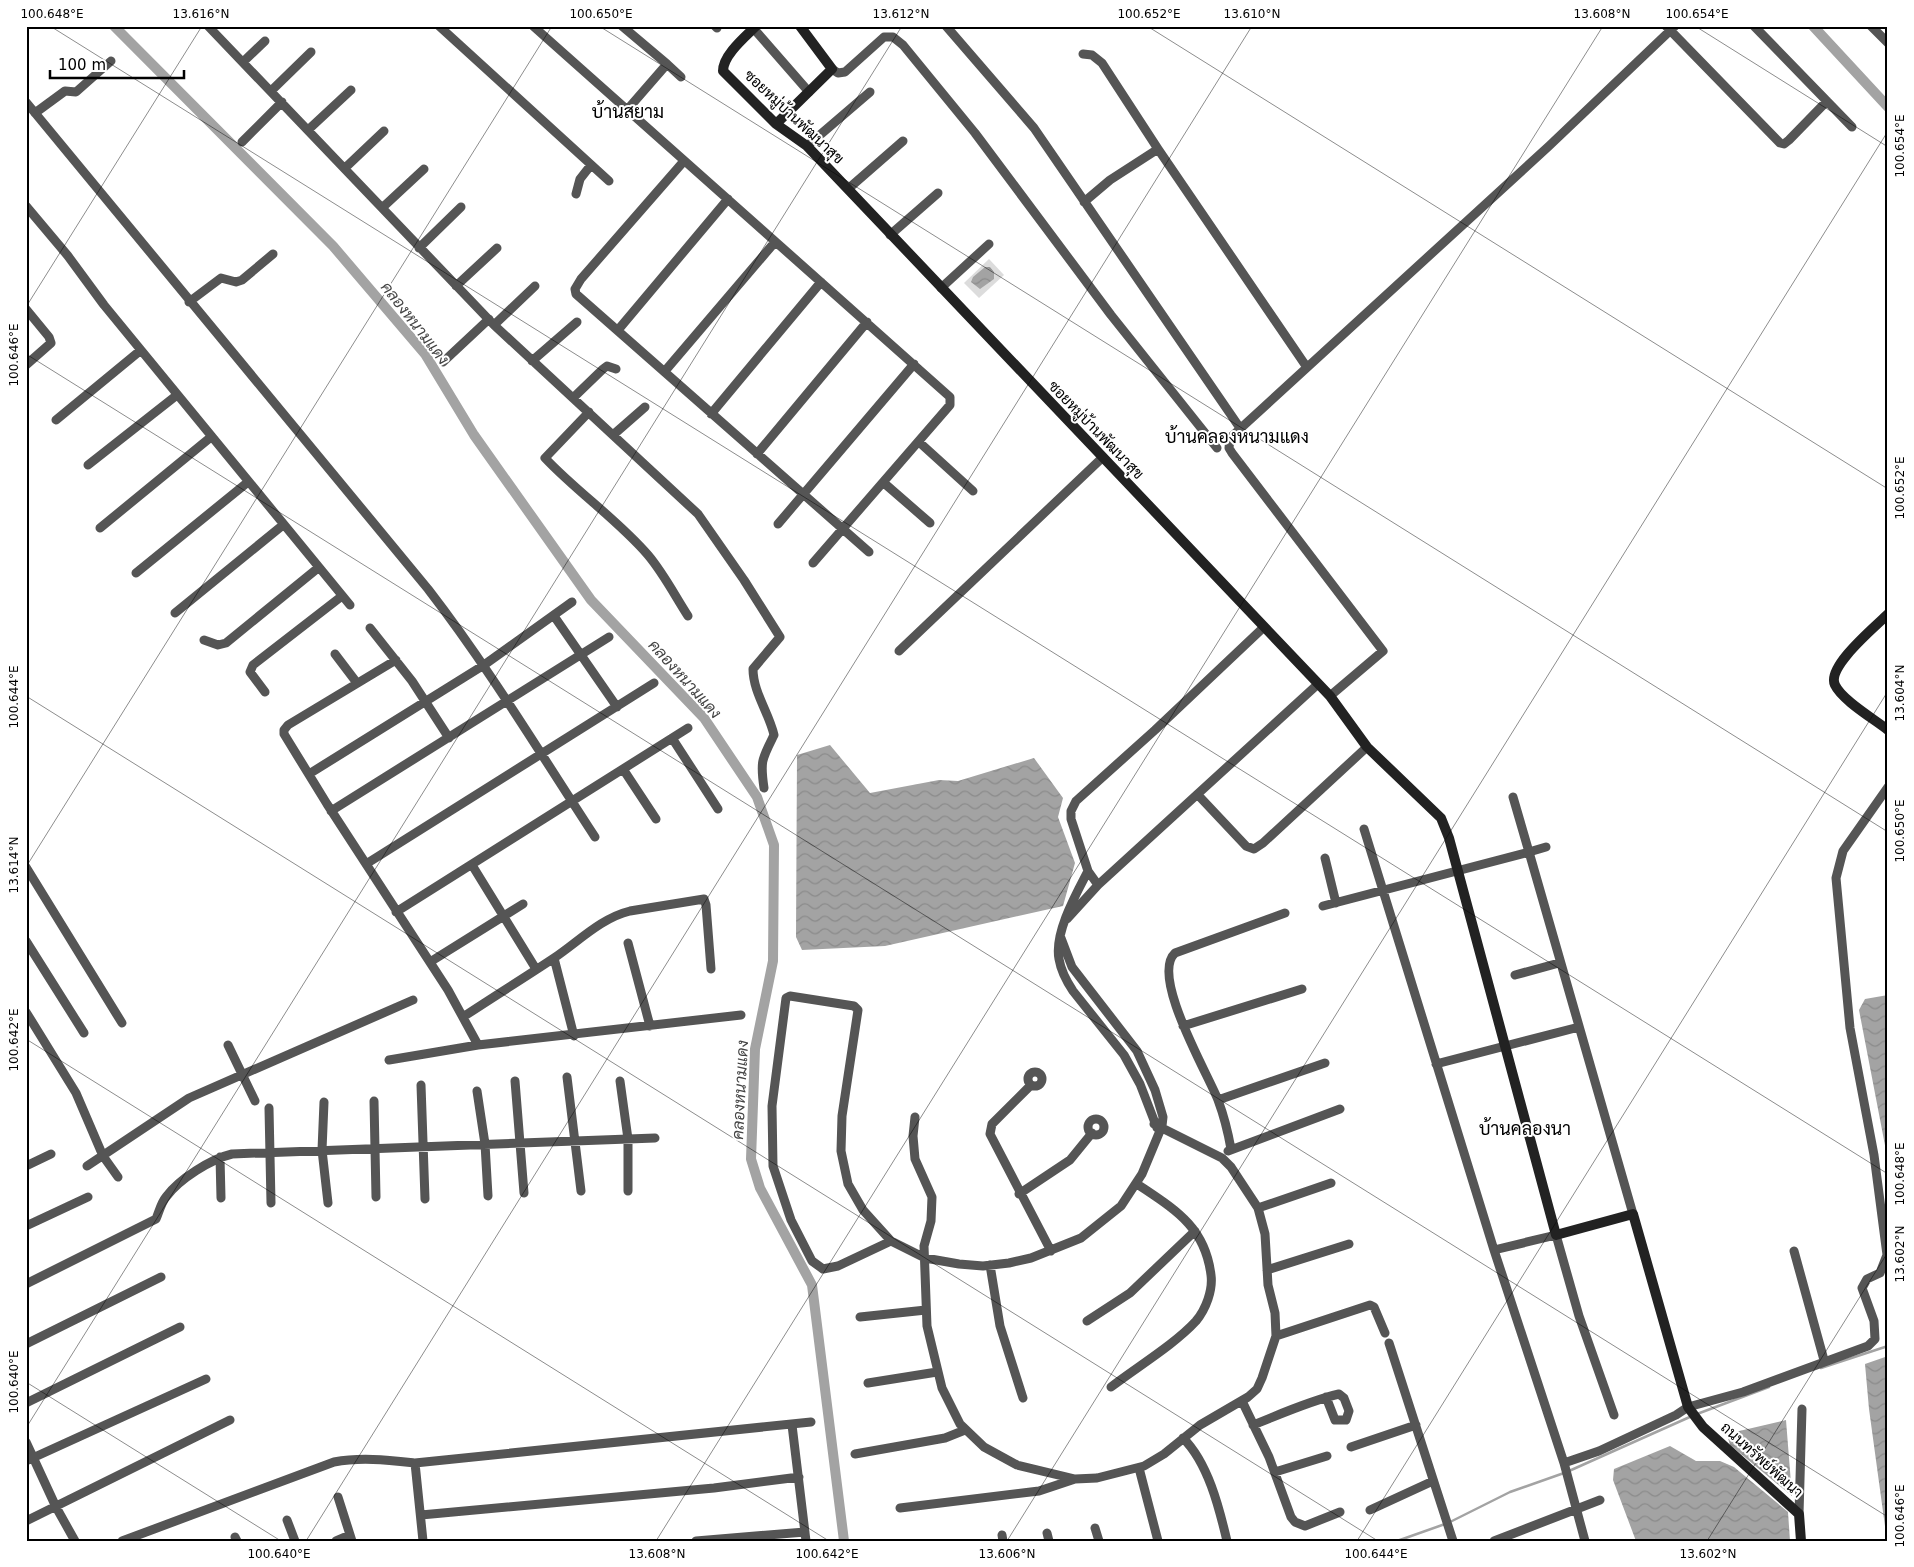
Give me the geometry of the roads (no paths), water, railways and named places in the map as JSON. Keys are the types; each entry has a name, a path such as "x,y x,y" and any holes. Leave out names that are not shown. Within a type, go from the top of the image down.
{"street":[{"path":"208,26 491,322 706,522 780,637 752,669 756,688 770,717 774,736 762,757 761,770 764,788"},
{"path":"439,26 609,181"},
{"path":"533,26 775,242 868,322 947,393 951,400 950,405 919,442 813,563"},
{"path":"622,26 681,77"},
{"path":"800,26 832,69 838,73 845,72 884,37 893,37 903,44 975,133 1111,315 1217,448"},
{"path":"946,26 1017,107 1240,428"},
{"path":"1754,26 1852,126"},
{"path":"1871,26 1888,43"},
{"path":"755,28 809,92"},
{"name":"ซอยหมู่บ้านพัฒนาสุข","path":"755,28 727,58 723,64 723,71 776,124 807,146 849,189 1102,458 1330,696 1367,747 1441,818 1445,826 1556,1235"},
{"path":"1330,696 1383,651 1232,453 1229,448 1230,438 1306,366 1549,146 1670,28 1780,143 1784,144 1789,140 1827,101"},
{"path":"243,62 265,40"},
{"path":"270,90 311,52"},
{"path":"1083,54 1092,55 1102,63 1158,149 1306,366"},
{"path":"35,113 64,92 69,90 76,92 111,62"},
{"path":"627,110 667,64"},
{"path":"776,124 832,69"},
{"path":"308,130 351,90"},
{"path":"807,146 870,92"},
{"path":"26,102 189,302 402,556 484,665 595,837"},
{"path":"242,142 282,102"},
{"path":"344,168 384,131"},
{"path":"849,189 904,141"},
{"path":"1084,202 1110,180 1158,149"},
{"path":"684,161 577,285 575,291 577,296 870,552"},
{"path":"576,194 580,179 591,165"},
{"path":"382,208 424,169"},
{"path":"891,235 938,193"},
{"path":"618,330 728,200"},
{"path":"26,206 211,437 350,605"},
{"path":"419,248 461,207"},
{"path":"665,371 775,242"},
{"path":"941,288 988,244"},
{"path":"456,286 497,248"},
{"path":"189,302 221,278 236,282 242,280 273,254"},
{"path":"711,414 821,282"},
{"path":"444,362 535,286"},
{"path":"26,309 49,337 51,344 26,365"},
{"path":"532,361 577,322"},
{"path":"757,454 868,322"},
{"path":"56,420 141,350"},
{"path":"778,524 914,364"},
{"path":"573,398 607,366 616,369"},
{"path":"88,465 177,394"},
{"path":"613,435 645,407"},
{"path":"589,412 545,458 572,486 642,549 656,566 688,616"},
{"path":"100,528 211,437"},
{"path":"919,442 973,491"},
{"path":"899,651 1102,458"},
{"path":"136,573 248,482"},
{"path":"884,483 930,523"},
{"path":"175,613 283,525"},
{"path":"204,640 218,645 226,643 318,568"},
{"path":"265,692 251,676 250,672 253,665 342,596"},
{"path":"309,774 484,665 572,602"},
{"path":"1888,614 1852,649 1835,671 1834,679 1836,686 1843,694 1888,730"},
{"path":"554,616 617,707"},
{"path":"1098,885 1088,871 1071,819 1071,811 1076,801 1155,730 1264,627"},
{"path":"370,628 396,660 449,738"},
{"path":"331,811 609,637"},
{"path":"335,654 357,683"},
{"path":"396,660 284,730 286,739 430,962 478,1045"},
{"path":"366,864 654,683"},
{"path":"1067,919 1098,885 1318,684"},
{"path":"396,912 688,728"},
{"path":"672,738 718,809"},
{"path":"1198,795 1246,846 1254,849 1263,843 1367,747"},
{"path":"623,769 656,819"},
{"path":"1566,1469 1599,1451 1676,1416 1688,1407 1743,1392 1824,1360 1868,1346 1875,1339 1874,1321 1862,1288 1867,1279 1880,1273 1887,1255 1874,1155 1850,1028 1836,878 1843,851 1888,787"},
{"path":"1513,797 1688,1407"},
{"path":"1364,829 1494,1250 1566,1469 1585,1541"},
{"path":"1324,906 1546,847"},
{"path":"1325,858 1336,903"},
{"path":"472,865 536,969"},
{"path":"26,867 122,1023"},
{"path":"900,1508 1039,1491 1075,1480 1097,1478 1139,1468 1164,1454 1200,1425 1242,1401 1257,1389 1276,1336 1275,1313 1269,1295 1265,1234 1258,1208 1232,1167 1219,1156 1158,1130 1140,1084 1124,1055 1066,980 1059,959 1061,938 1070,906 1088,871"},
{"path":"463,1017 619,914 699,898 706,901 711,969"},
{"path":"430,962 523,904"},
{"path":"1231,1149 1225,1119 1218,1100 1183,1026 1172,988 1171,957 1175,953 1215,937 1285,913"},
{"path":"891,1241 838,1266 823,1269 812,1261 791,1220 772,1166 772,1106 780,1033 788,996 854,1006 858,1010 842,1116 841,1151 848,1184 863,1210 891,1241 925,1258 959,1264 990,1265 1031,1258 1081,1238 1101,1224 1121,1206 1137,1184 1152,1156 1163,1117 1155,1090 1137,1050 1072,967 1061,938"},
{"path":"26,941 84,1033"},
{"path":"628,943 650,1026"},
{"path":"554,958 574,1036"},
{"path":"1515,975 1559,962"},
{"path":"1183,1026 1302,989"},
{"path":"87,1166 189,1098 242,1073 413,1000"},
{"path":"26,1012 76,1093 103,1156 118,1177"},
{"path":"389,1060 478,1045 574,1036 741,1016"},
{"path":"1436,1064 1579,1027"},
{"path":"228,1045 255,1101"},
{"path":"1218,1100 1325,1063"},
{"path":"567,1077 581,1191"},
{"path":"514,1081 518,1143 524,1193"},
{"path":"620,1081 628,1139 628,1191"},
{"path":"421,1085 425,1198"},
{"path":"1031,1085 992,1124 990,1130 992,1141 1019,1194 1028,1204 1051,1251"},
{"path":"477,1091 485,1144 488,1196"},
{"path":"374,1100 376,1196"},
{"path":"324,1102 322,1150 328,1203"},
{"path":"269,1108 271,1202"},
{"path":"1219,1156 1231,1149 1340,1108"},
{"path":"915,1117 913,1136 915,1159 932,1197 925,1258 926,1310 930,1345 942,1388 965,1430 984,1447 1018,1465 1075,1480"},
{"path":"1019,1194 1070,1160 1092,1133"},
{"path":"26,1284 156,1219 166,1197 192,1173 220,1157 232,1154 655,1138"},
{"path":"26,1166 50,1154"},
{"path":"220,1157 221,1198"},
{"path":"1258,1208 1331,1183"},
{"path":"1111,1387 1196,1321 1204,1308 1211,1290 1212,1279 1208,1251 1195,1231 1170,1206 1137,1184"},
{"path":"26,1226 88,1196"},
{"path":"1494,1250 1633,1214"},
{"path":"1087,1321 1130,1293 1195,1231"},
{"path":"1556,1235 1579,1316 1614,1415"},
{"path":"1267,1270 1350,1244"},
{"path":"1794,1251 1824,1360"},
{"path":"990,1265 1000,1326 1023,1398"},
{"path":"26,1344 160,1277"},
{"path":"1276,1336 1370,1304 1374,1307 1385,1333"},
{"path":"860,1317 926,1310"},
{"path":"26,1403 180,1327"},
{"path":"1389,1343 1453,1541"},
{"path":"868,1383 937,1372"},
{"path":"30,1459 206,1379"},
{"path":"1253,1424 1326,1397"},
{"path":"1242,1401 1275,1472 1291,1517 1305,1526 1340,1512"},
{"name":"ถนนทรัพย์พัฒนา","path":"1688,1407 1703,1427 1798,1514 1801,1541"},
{"path":"1798,1514 1802,1409"},
{"path":"26,1521 230,1420"},
{"path":"122,1541 334,1462 373,1459 415,1463 811,1422"},
{"path":"696,1541 805,1537 792,1425"},
{"path":"1351,1447 1416,1426"},
{"path":"855,1454 945,1438 965,1430"},
{"path":"1183,1438 1200,1459 1218,1505 1228,1541"},
{"path":"26,1442 30,1459 75,1541"},
{"path":"1275,1472 1327,1456"},
{"path":"415,1463 423,1541"},
{"path":"1139,1468 1158,1541"},
{"path":"421,1515 714,1488 799,1477"},
{"path":"1370,1510 1433,1481"},
{"path":"336,1541 351,1538 338,1497"},
{"path":"1494,1541 1600,1500"},
{"path":"287,1520 295,1541"},
{"path":"1096,1528 1099,1541"}],"water":[{"path":"985,267 990,267 994,272 994,279 980,289 971,282 973,277"},
{"path":"830,745 870,793 939,780 958,781 1034,758 1063,798 1058,817 1075,863 1063,906 885,946 802,950 796,937 797,755"},
{"path":"1888,995 1888,1161 1859,1010 1865,999"},
{"path":"1888,1356 1887,1541 1869,1409 1865,1364"},
{"path":"1786,1420 1792,1496 1730,1445 1728,1438 1735,1432"},
{"path":"1670,1446 1696,1461 1720,1461 1734,1467 1788,1512 1790,1541 1636,1541 1613,1480 1614,1469"}],"waterway":[{"name":"คลองหนามแดง","path":"114,26 333,246 425,354 474,435 591,600 704,718 757,797 774,845 773,961 755,1049 751,1159 760,1188 812,1285 844,1541"},
{"path":"1813,26 1888,107"},
{"path":"1821,1368 1888,1346"},
{"path":"1697,1414 1769,1387"},
{"path":"1569,1471 1692,1416"},
{"path":"1450,1522 1510,1492 1564,1473"},
{"path":"1397,1541 1445,1524"}],"district":[{"name":"บ้านสยาม","path":"628,111"},
{"name":"บ้านคลองหนามแดง","path":"1237,436"},
{"name":"บ้านคลองนา","path":"1525,1128"}]}
